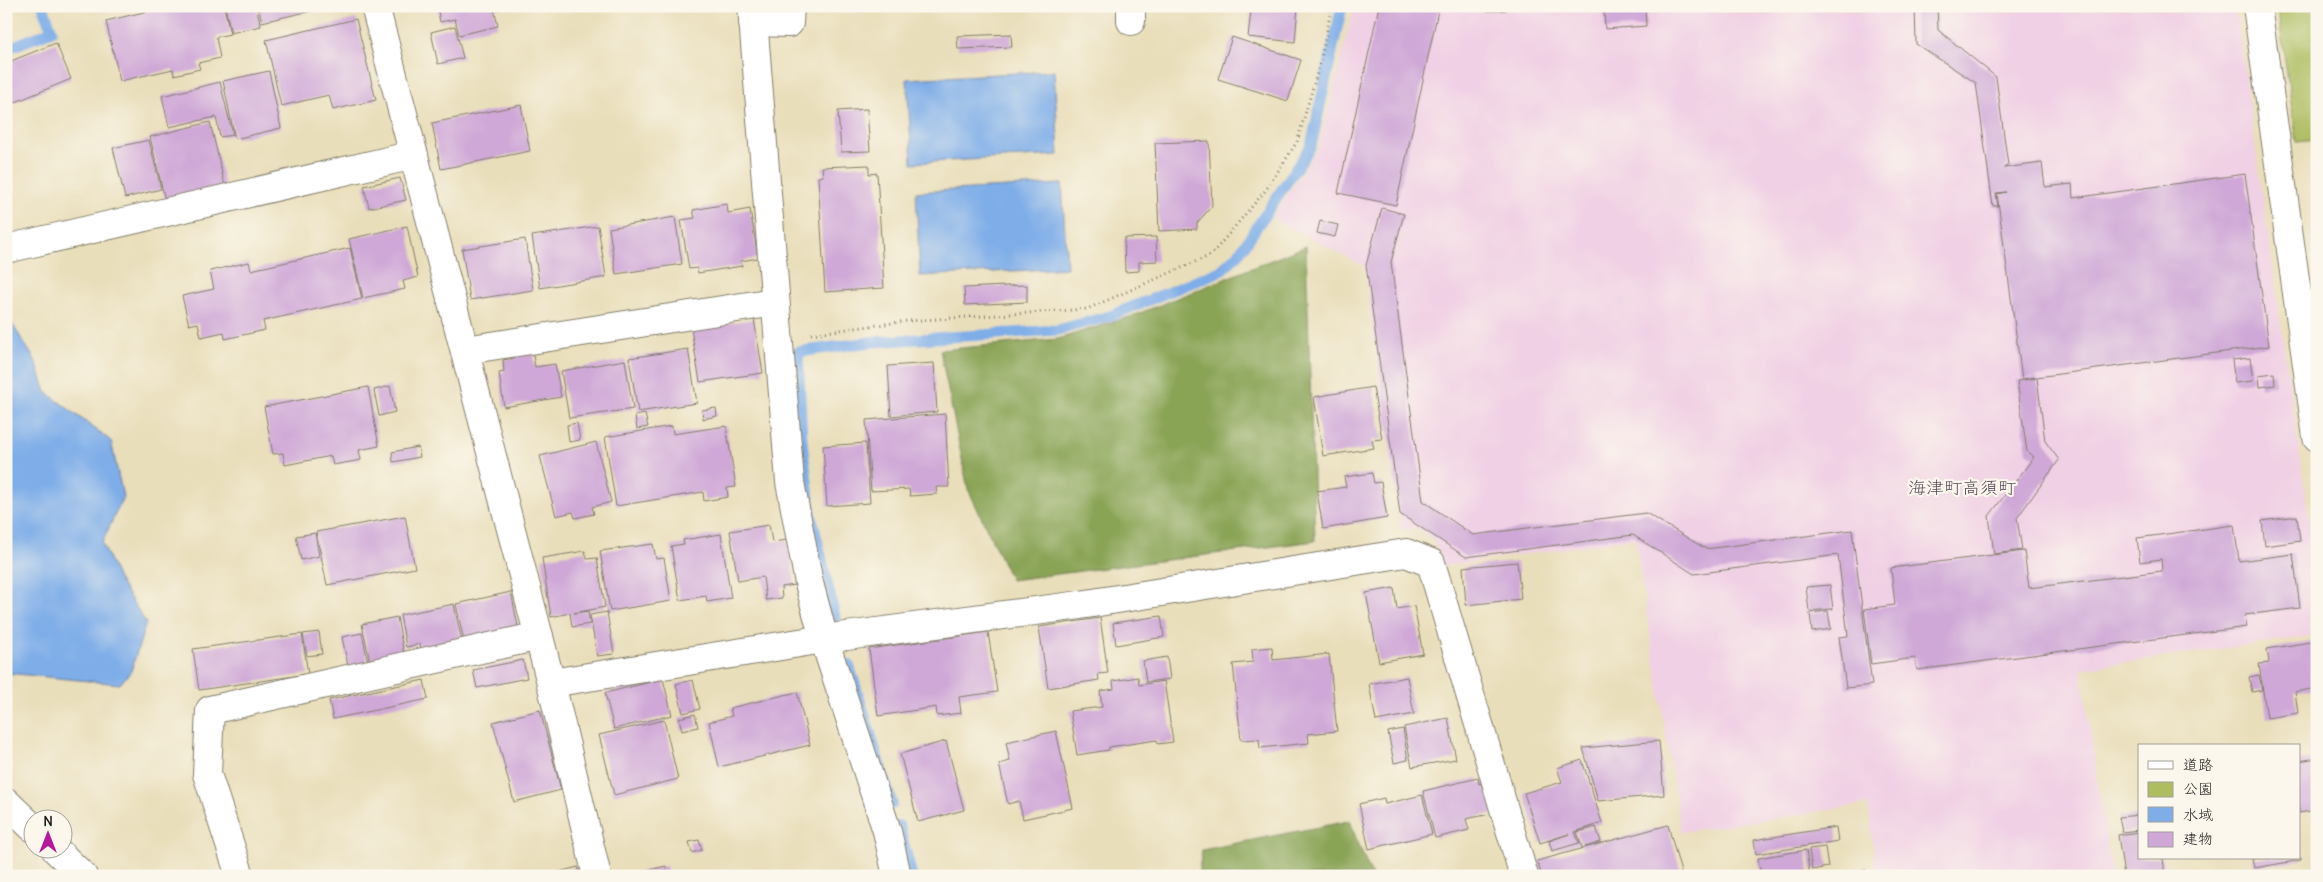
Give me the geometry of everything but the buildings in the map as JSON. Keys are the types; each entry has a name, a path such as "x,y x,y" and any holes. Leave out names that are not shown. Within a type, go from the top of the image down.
{"street":[{"path":"375,6 551,683 597,876"},
{"path":"790,6 789,23 753,14 790,482 809,583 824,639 887,831 897,876"},
{"path":"2257,6 2317,437"},
{"path":"6,249 414,155"},
{"path":"464,350 775,302"},
{"path":"551,683 824,639 1080,606 1406,553 1431,563 1524,876"},
{"path":"240,876 207,774 210,710 539,636"},
{"path":"6,802 22,817"},
{"path":"67,860 84,876"}],"path":[{"path":"779,339 907,320 1087,309 1211,255 1265,191 1297,142 1320,63 1332,6"}],"shaded area":[{"path":"1354,6 2235,6 2317,575 2317,635 2081,669 2112,876 1877,876 1868,804 1681,832 1635,538 1444,566 1434,540 1417,528 1401,530 1364,266 1272,218 1319,146"}],"green space":[{"path":"2277,6 2317,6 2317,140 2297,142"},
{"path":"1306,246 1315,541 1011,580 968,489 940,350 1058,339 1135,315"},
{"path":"1349,821 1372,876 1198,876 1202,850"}],"water":[{"path":"1054,71 1059,155 912,163 907,79"},
{"path":"1062,184 1067,268 920,276 916,192"},
{"path":"7,316 35,360 46,392 111,441 123,497 102,543 118,579 146,623 131,671 120,684 6,673"}],"waterway":[{"path":"6,49 52,31 43,6"},
{"path":"835,617 811,514 802,441 798,352 871,342 1058,330 1110,316 1220,271 1238,255 1311,146 1342,6"},
{"path":"849,665 892,804"},
{"path":"899,826 912,876"}],"district":[{"name":"海津町高須町","path":"1962,488"}]}
